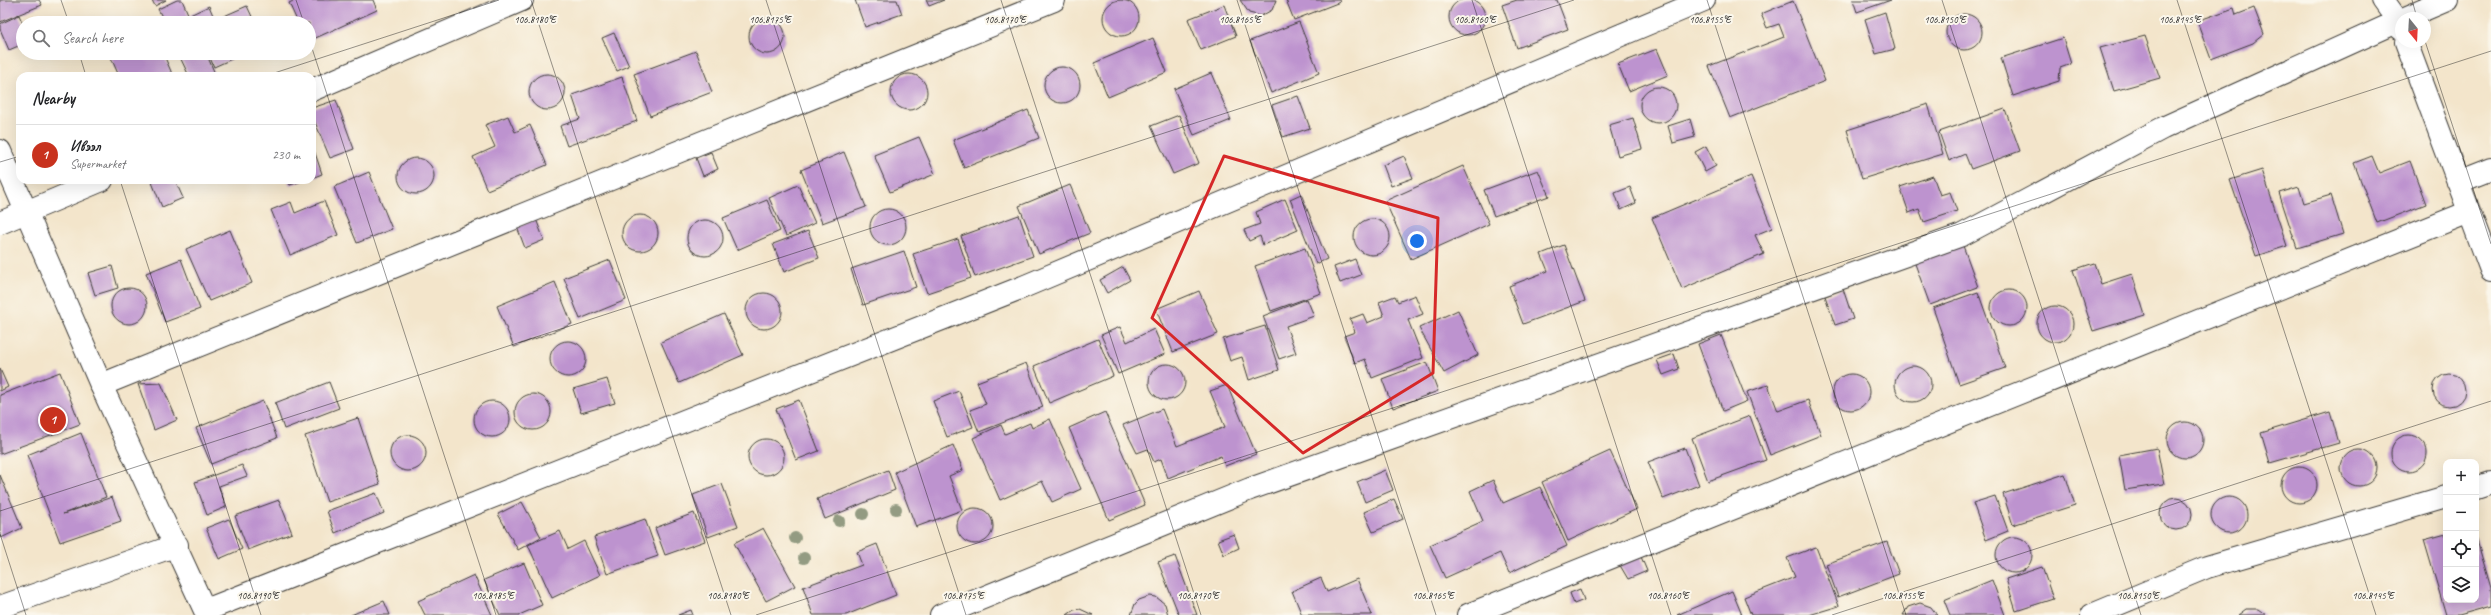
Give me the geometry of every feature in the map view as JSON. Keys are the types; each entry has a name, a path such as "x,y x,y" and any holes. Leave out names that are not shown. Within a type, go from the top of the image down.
{"street":[{"path":"316,88 522,0"},
{"path":"101,385 1054,0"},
{"path":"0,151 25,213 101,385 177,545 207,613 1023,287 1704,0"},
{"path":"2382,0 2395,15"},
{"path":"2422,12 2447,0"},
{"path":"941,615 1250,489 1962,234 2163,128 2395,25"},
{"path":"2408,48 2491,270"},
{"path":"2458,182 2491,169"},
{"path":"0,223 93,184"},
{"path":"1468,615 2469,212"},
{"path":"2479,487 2491,483"},
{"path":"2092,615 2207,567 2443,498"},
{"path":"0,607 177,545"}],"highlighted area":[{"path":"1224,156 1438,218 1433,373 1303,453 1152,318"}],"building":[{"path":"1471,-1 1480,4 1484,10 1484,24 1480,30 1471,35 1463,35 1454,30 1450,24 1449,13 1454,4 1460,0"},
{"path":"0,0 39,0 42,5 0,22"},
{"path":"152,0 166,0 155,6"},
{"path":"177,0 182,0 189,16 162,16 158,9"},
{"path":"295,0 373,0 377,10 316,38 316,16 295,16 289,3"},
{"path":"855,0 897,0 902,14 865,27"},
{"path":"926,0 944,0 929,6"},
{"path":"1125,0 1134,5 1138,11 1138,25 1134,31 1125,36 1117,36 1108,31 1104,25 1103,14 1108,5 1114,1"},
{"path":"1240,0 1276,0 1272,10 1261,16 1249,13"},
{"path":"1286,0 1339,0 1340,2 1294,20"},
{"path":"1517,0 1557,0 1568,29 1517,48 1502,5"},
{"path":"1853,0 1891,0 1857,12"},
{"path":"1793,1 1825,81 1730,118 1709,66 1784,37 1779,24 1767,28 1761,14"},
{"path":"1224,5 1236,36 1201,50 1188,19"},
{"path":"209,6 213,16 190,16"},
{"path":"247,6 252,16 224,16"},
{"path":"2234,8 2236,15 2254,8 2264,34 2253,43 2211,59 2197,21"},
{"path":"1885,12 1895,49 1876,54 1865,19"},
{"path":"1968,14 1977,19 1981,25 1981,39 1977,45 1968,50 1960,50 1951,45 1947,39 1946,28 1951,19 1957,15"},
{"path":"16,16 16,47 9,50 0,29 0,24"},
{"path":"771,18 780,23 784,29 784,43 780,49 771,54 763,54 754,49 750,43 749,32 754,23 760,19"},
{"path":"1299,22 1319,73 1271,93 1250,41"},
{"path":"614,33 629,66 617,71 602,38"},
{"path":"2145,36 2160,78 2114,91 2100,48"},
{"path":"1153,38 1167,72 1108,97 1094,63"},
{"path":"2063,38 2071,64 2060,68 2059,81 2013,96 2001,58"},
{"path":"1657,49 1668,75 1629,91 1618,64"},
{"path":"696,51 712,92 650,116 634,74"},
{"path":"112,60 166,60 171,72 117,72"},
{"path":"181,60 209,60 214,72 187,72"},
{"path":"211,60 230,60 214,67"},
{"path":"1066,67 1075,72 1079,78 1079,92 1075,98 1066,103 1058,103 1049,98 1045,92 1044,81 1049,72 1055,68"},
{"path":"1211,73 1231,120 1194,135 1174,89"},
{"path":"551,74 560,79 564,85 564,99 560,105 551,110 543,110 534,105 530,99 529,88 534,79 540,75"},
{"path":"913,74 922,79 926,85 926,99 922,105 913,110 905,110 896,105 892,99 891,88 896,79 902,75"},
{"path":"622,77 637,121 567,146 560,126 580,119 572,95"},
{"path":"1662,87 1671,92 1675,98 1675,112 1671,118 1662,123 1654,123 1645,118 1641,112 1640,101 1645,92 1651,88"},
{"path":"1298,96 1310,128 1283,137 1272,105"},
{"path":"336,100 354,149 330,158 316,125 316,107"},
{"path":"1928,104 1943,154 1862,179 1847,130"},
{"path":"2005,109 2020,151 1971,169 1965,154 1949,161 1939,132"},
{"path":"1028,110 1039,138 964,168 953,140"},
{"path":"1179,115 1199,163 1173,174 1151,126"},
{"path":"508,116 515,132 530,125 547,165 487,190 473,157 495,147 485,125"},
{"path":"1633,118 1642,149 1618,156 1609,125"},
{"path":"1690,119 1695,137 1673,143 1668,126"},
{"path":"919,137 935,174 890,192 874,155"},
{"path":"1706,146 1716,166 1705,172 1695,152"},
{"path":"711,152 718,169 703,176 696,158"},
{"path":"844,152 866,207 822,223 801,170"},
{"path":"316,156 322,174 316,176"},
{"path":"1404,156 1413,178 1391,186 1383,165"},
{"path":"2372,156 2379,173 2410,161 2426,204 2377,223 2354,163"},
{"path":"420,158 429,163 433,169 433,183 429,189 420,194 412,194 403,189 399,183 398,172 403,163 409,159"},
{"path":"1463,166 1489,224 1411,259 1385,201"},
{"path":"1538,170 1549,196 1494,216 1484,190"},
{"path":"2262,170 2287,246 2256,256 2230,180"},
{"path":"369,172 392,229 357,243 334,187"},
{"path":"1751,176 1772,228 1755,235 1764,254 1682,289 1652,218"},
{"path":"1933,176 1940,195 1950,192 1957,211 1924,222 1919,209 1909,213 1900,187"},
{"path":"153,184 177,184 183,198 162,207"},
{"path":"798,185 815,223 786,236 769,198"},
{"path":"1070,185 1090,233 1039,254 1019,206"},
{"path":"1630,187 1636,203 1621,210 1615,193"},
{"path":"2299,187 2304,203 2331,195 2343,234 2297,248 2279,193"},
{"path":"1301,194 1327,259 1316,264 1290,199"},
{"path":"1285,199 1298,230 1263,245 1260,236 1249,241 1244,230 1260,224 1256,212"},
{"path":"767,200 780,231 737,250 723,218"},
{"path":"324,201 338,235 290,255 271,210 291,202 295,213"},
{"path":"892,209 901,214 905,220 905,234 901,240 892,245 884,245 875,240 871,234 870,223 875,214 881,210"},
{"path":"644,215 653,220 657,226 657,240 653,246 644,251 636,251 627,246 623,240 622,229 627,220 633,216"},
{"path":"1019,215 1033,256 975,277 961,236"},
{"path":"536,219 544,240 525,248 517,227"},
{"path":"1376,219 1385,224 1389,230 1389,244 1385,250 1376,255 1368,255 1359,250 1355,244 1354,233 1359,224 1365,220"},
{"path":"709,220 718,225 722,231 722,245 718,251 709,256 701,256 692,251 688,245 687,234 692,225 698,221"},
{"path":"230,230 252,283 209,301 186,249"},
{"path":"808,231 819,258 784,272 773,244"},
{"path":"958,239 971,278 927,293 913,254"},
{"path":"1962,243 1978,287 1930,305 1914,261"},
{"path":"1564,245 1585,301 1523,324 1509,286 1548,271 1541,254"},
{"path":"1305,248 1321,293 1271,311 1255,266"},
{"path":"904,251 916,287 863,305 851,269"},
{"path":"181,259 200,309 165,322 146,273"},
{"path":"1355,259 1361,275 1340,283 1334,267"},
{"path":"610,260 626,300 580,319 564,278"},
{"path":"2094,263 2101,284 2132,274 2145,315 2093,331 2073,270"},
{"path":"112,266 118,288 95,295 88,273"},
{"path":"1123,267 1130,280 1107,293 1100,280"},
{"path":"555,282 572,324 514,347 497,306"},
{"path":"133,288 142,293 146,299 146,313 142,319 133,324 125,324 116,319 112,313 111,302 116,293 122,289"},
{"path":"1843,289 1853,319 1835,325 1825,296"},
{"path":"2013,290 2022,295 2026,301 2026,315 2022,321 2013,326 2005,326 1996,321 1992,315 1991,304 1996,295 2002,291"},
{"path":"1199,291 1218,334 1173,352 1156,309"},
{"path":"1978,292 2005,368 1959,384 1933,308"},
{"path":"768,293 777,298 781,304 781,318 777,324 768,329 760,329 751,324 747,318 746,307 751,298 757,294"},
{"path":"1415,295 1423,314 1408,320 1423,358 1372,378 1365,359 1355,363 1344,336 1355,332 1350,319 1363,314 1367,323 1384,316 1379,302 1395,296 1398,302"},
{"path":"1307,299 1314,316 1286,326 1296,353 1279,359 1263,316"},
{"path":"2059,306 2068,311 2072,317 2072,331 2068,337 2059,342 2051,342 2042,337 2038,331 2037,320 2042,311 2048,307"},
{"path":"1458,310 1478,355 1444,373 1419,328"},
{"path":"724,314 743,355 679,383 661,342"},
{"path":"1265,326 1279,370 1249,380 1242,357 1230,361 1223,339"},
{"path":"1120,327 1127,342 1154,329 1165,354 1118,374 1101,335"},
{"path":"1721,335 1747,401 1723,411 1698,344"},
{"path":"1098,339 1113,376 1049,403 1034,366"},
{"path":"572,341 581,346 585,352 585,366 581,372 572,377 564,377 555,372 551,366 550,355 555,346 561,342"},
{"path":"1674,354 1679,369 1663,375 1657,360"},
{"path":"1427,362 1438,391 1393,408 1382,379"},
{"path":"1026,363 1043,407 979,432 970,410 986,404 977,382"},
{"path":"1171,364 1180,369 1184,375 1184,389 1180,395 1171,400 1163,400 1154,395 1150,389 1149,378 1154,369 1160,365"},
{"path":"1917,366 1926,371 1930,377 1930,391 1926,397 1917,402 1909,402 1900,397 1896,391 1895,380 1900,371 1906,367"},
{"path":"0,369 8,387 0,391"},
{"path":"60,372 80,424 0,454 0,395"},
{"path":"1855,374 1864,379 1868,385 1868,399 1864,405 1855,410 1847,410 1838,405 1834,399 1833,388 1838,379 1844,375"},
{"path":"2446,374 2452,374 2462,381 2465,390 2464,396 2458,403 2452,406 2446,406 2436,399 2433,393 2433,387 2440,377"},
{"path":"607,379 615,403 581,413 573,389"},
{"path":"329,382 339,408 284,429 275,403"},
{"path":"161,383 177,420 154,430 138,384"},
{"path":"1227,385 1256,454 1225,466 1221,456 1168,478 1161,459 1154,462 1148,449 1137,453 1123,425 1162,409 1177,446 1225,427 1210,391"},
{"path":"1768,385 1778,411 1808,400 1821,435 1770,455 1747,392"},
{"path":"959,391 973,427 947,437 933,401"},
{"path":"537,394 546,399 550,405 550,419 546,425 537,430 529,430 520,425 516,419 515,408 520,399 526,395"},
{"path":"799,400 819,451 796,460 776,409"},
{"path":"263,401 277,438 211,464 196,428"},
{"path":"496,401 505,406 509,412 509,426 505,432 496,437 488,437 479,432 475,426 474,415 479,406 485,402"},
{"path":"1105,412 1145,505 1109,520 1069,428"},
{"path":"2330,412 2339,443 2270,463 2261,433"},
{"path":"1750,416 1766,460 1708,481 1692,438"},
{"path":"358,418 380,484 327,502 305,436"},
{"path":"1050,419 1081,489 1052,502 1042,481 1000,500 973,438 1001,425 1005,434 1030,423 1032,428"},
{"path":"2189,422 2198,427 2202,433 2202,447 2198,453 2189,458 2181,458 2172,453 2168,447 2167,436 2172,427 2178,423"},
{"path":"81,433 106,497 63,514 112,497 121,521 60,542 27,455"},
{"path":"412,435 421,440 425,446 425,460 421,466 412,471 404,471 395,466 391,460 390,449 395,440 401,436"},
{"path":"2413,435 2422,440 2426,446 2426,460 2422,466 2413,471 2405,471 2396,466 2392,460 2391,449 2396,440 2402,436"},
{"path":"770,439 779,444 783,450 783,464 779,470 770,475 762,475 753,470 749,464 748,453 753,444 759,440"},
{"path":"953,445 963,470 949,476 962,510 916,527 895,472"},
{"path":"1685,448 1699,485 1663,499 1648,462"},
{"path":"2157,448 2164,484 2125,490 2119,455"},
{"path":"2363,450 2372,455 2376,461 2376,475 2372,481 2363,486 2355,486 2346,481 2342,475 2341,464 2346,455 2352,451"},
{"path":"1610,451 1637,509 1568,541 1542,482"},
{"path":"242,465 247,476 219,486 226,507 207,515 195,482"},
{"path":"2299,467 2309,470 2314,475 2317,485 2314,495 2309,500 2299,503 2289,500 2284,495 2281,485 2284,475 2289,470"},
{"path":"888,470 895,490 825,519 817,499"},
{"path":"1385,470 1393,490 1365,502 1357,482"},
{"path":"2065,474 2075,505 2013,525 2003,494"},
{"path":"0,475 22,528 1,538 0,536"},
{"path":"1493,480 1503,503 1540,487 1567,546 1509,573 1500,553 1445,578 1430,545 1483,521 1470,491"},
{"path":"722,484 738,526 708,537 693,495"},
{"path":"376,493 384,513 335,533 327,511"},
{"path":"1995,496 2008,531 1986,540 1973,503"},
{"path":"2233,497 2242,502 2246,508 2246,522 2242,528 2233,533 2225,533 2216,528 2212,522 2211,511 2216,502 2222,498"},
{"path":"2176,498 2182,499 2189,505 2192,514 2191,520 2185,527 2176,530 2170,529 2163,523 2160,514 2161,508 2167,501"},
{"path":"1394,499 1403,519 1373,532 1364,512"},
{"path":"279,500 292,533 248,550 235,516"},
{"path":"522,502 541,537 518,550 498,514"},
{"path":"979,508 988,513 992,519 992,533 988,539 979,544 971,544 962,539 958,533 957,522 962,513 968,509"},
{"path":"694,513 705,541 665,555 655,528"},
{"path":"229,519 242,549 219,559 206,528"},
{"path":"645,519 658,556 607,574 594,537"},
{"path":"763,528 795,586 766,601 734,543"},
{"path":"560,531 568,549 584,541 600,575 552,598 528,545"},
{"path":"1234,534 1239,548 1224,555 1218,540"},
{"path":"2443,535 2443,603 2479,603 2479,547 2491,588 2491,606 2459,615 2446,615 2424,540"},
{"path":"2018,537 2027,542 2031,548 2031,562 2027,568 2018,573 2010,573 2001,568 1997,562 1996,551 2001,542 2007,538"},
{"path":"1887,542 1899,574 1838,597 1826,564"},
{"path":"877,544 896,595 846,615 813,615 803,587 862,565 857,552"},
{"path":"1816,547 1839,606 1809,615 1751,615 1744,597 1795,577 1787,558"},
{"path":"1639,552 1647,571 1628,579 1618,562"},
{"path":"1175,556 1197,615 1179,615 1158,562"},
{"path":"524,563 542,605 519,615 500,615 484,580"},
{"path":"2042,567 2053,599 2016,611 2006,579"},
{"path":"474,575 492,615 425,615 418,601"},
{"path":"1321,578 1327,592 1357,579 1372,615 1302,615 1292,591"},
{"path":"1992,580 2005,615 1950,615 1944,600"},
{"path":"1580,589 1584,600 1574,604 1570,593"},
{"path":"1732,591 1742,615 1677,615"},
{"path":"1150,596 1156,597 1165,604 1168,615 1131,615 1135,604 1139,600"},
{"path":"384,601 390,615 351,615"},
{"path":"1920,603 1931,607 1937,615 1903,615 1908,607"},
{"path":"1080,609 1093,615 1067,615 1074,610"},
{"path":"2246,609 2258,609 2266,615 2238,615"},
{"path":"691,610 693,615 678,615"}],"place":[{"name":"Ивээл","path":"53,420"}]}
